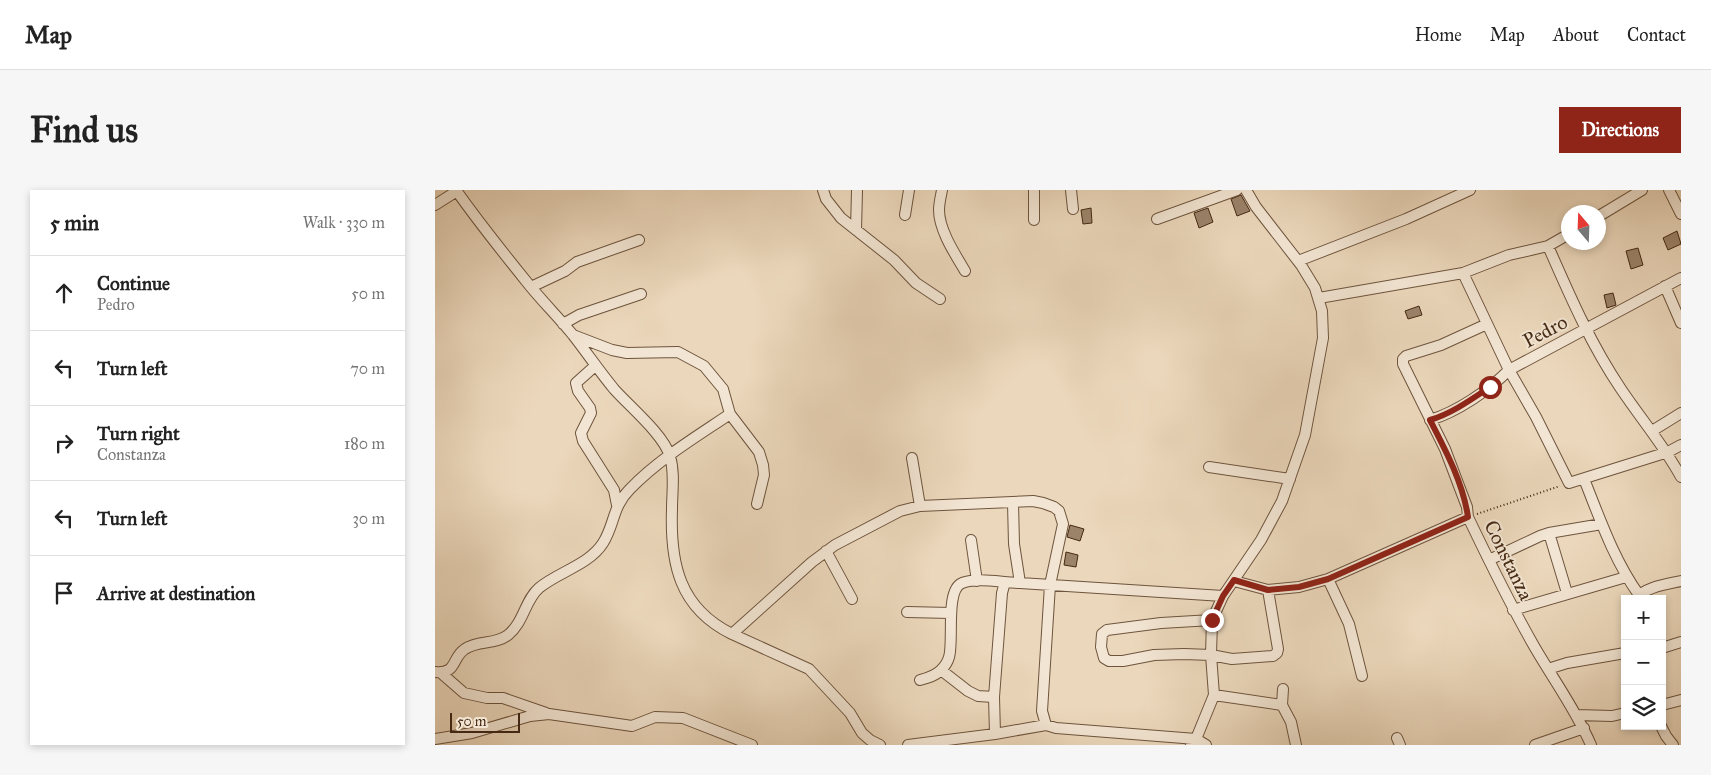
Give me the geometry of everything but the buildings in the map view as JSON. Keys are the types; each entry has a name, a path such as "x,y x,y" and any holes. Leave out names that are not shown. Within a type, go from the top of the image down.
{"street":[{"path":"823,190 825,199 841,218 894,260 915,283 940,299"},
{"path":"856,230 857,190"},
{"path":"905,215 909,190"},
{"path":"942,190 939,210 944,230 951,249 965,272"},
{"path":"1034,190 1034,220"},
{"path":"1071,190 1073,209"},
{"path":"1157,219 1237,190"},
{"path":"1193,742 1214,695 1211,655 1212,620 1223,596 1261,540 1282,501 1305,435 1323,338 1322,312 1315,288 1298,261 1256,207 1246,190"},
{"path":"1298,261 1407,219 1470,190"},
{"path":"1606,212 1643,190"},
{"path":"1669,190 1681,214"},
{"path":"435,205 456,191 531,287 573,335 615,391 656,432 670,455 673,480 673,554 677,571 686,591 698,610 717,626 732,634 809,669 850,713 863,734 880,745"},
{"path":"1319,298 1463,273 1509,255 1549,246 1561,239"},
{"path":"531,287 565,271 577,262 639,240"},
{"path":"1549,246 1585,329 1620,388 1667,452 1681,477"},
{"path":"1463,273 1509,370 1537,417 1569,483 1667,452 1681,445"},
{"name":"Pedro","path":"1430,420 1439,418 1472,399 1490,387 1509,370 1681,278"},
{"path":"1665,286 1681,323"},
{"path":"563,324 579,315 641,294"},
{"path":"1468,517 1467,507 1445,449 1403,364 1403,359 1405,356 1441,345 1487,324"},
{"path":"573,335 612,350 627,353 678,352 704,366 723,389 730,414 759,452 764,475 757,504"},
{"path":"595,366 576,384 591,413 581,433 583,441 614,490 617,505"},
{"path":"1652,431 1681,413"},
{"path":"438,673 449,671 454,667 460,654 468,647 500,640 513,631 538,589 595,553 604,542 617,505 630,489 670,455 730,414"},
{"path":"912,458 920,506"},
{"path":"1209,467 1290,479"},
{"path":"1584,479 1602,524 1636,595"},
{"path":"732,634 812,562 865,528 900,511 920,506 1033,501 1054,507 1059,511 1063,524 1050,585 1042,711 1046,725"},
{"path":"1013,503 1014,544 1020,583"},
{"name":"Constanza","path":"1234,580 1268,590 1299,587 1328,579 1468,517 1513,610 1577,715 1591,745"},
{"path":"1489,560 1539,536 1602,524"},
{"path":"1549,533 1567,593"},
{"path":"971,540 977,581"},
{"path":"826,552 852,600"},
{"path":"1513,610 1626,577"},
{"path":"1328,579 1349,624 1361,676"},
{"path":"1641,595 1681,581"},
{"path":"920,680 934,676 941,670 949,658 951,613 955,590 964,582 1005,582 1223,596"},
{"path":"995,734 994,697 1002,593 1005,582"},
{"path":"1212,620 1161,623 1107,630 1102,634 1101,647 1104,658 1109,662 1154,654 1211,655 1232,659 1273,656 1277,653 1278,649 1268,590"},
{"path":"907,612 951,613"},
{"path":"1666,647 1681,642"},
{"path":"1548,670 1567,663 1621,654"},
{"path":"941,670 978,696 994,697"},
{"path":"438,673 464,693 487,698 503,698 549,714 632,726 655,717 683,718 752,745"},
{"path":"1283,689 1282,705 1291,722 1296,745"},
{"path":"1214,695 1282,705"},
{"path":"1666,704 1681,700"},
{"path":"435,739 472,733 530,716 549,714"},
{"path":"1577,715 1611,716 1621,714"},
{"path":"908,745 995,734 1046,725 1057,728 1193,742 1206,745"},
{"path":"1535,745 1584,728"},
{"path":"1664,730 1673,745"}],"path":[{"path":"1468,517 1569,483"}],"route":[{"path":"1212,620 1223,596 1234,580 1268,590 1299,587 1328,579 1468,517 1467,507 1456,476 1430,420 1439,418 1490,387"}]}
